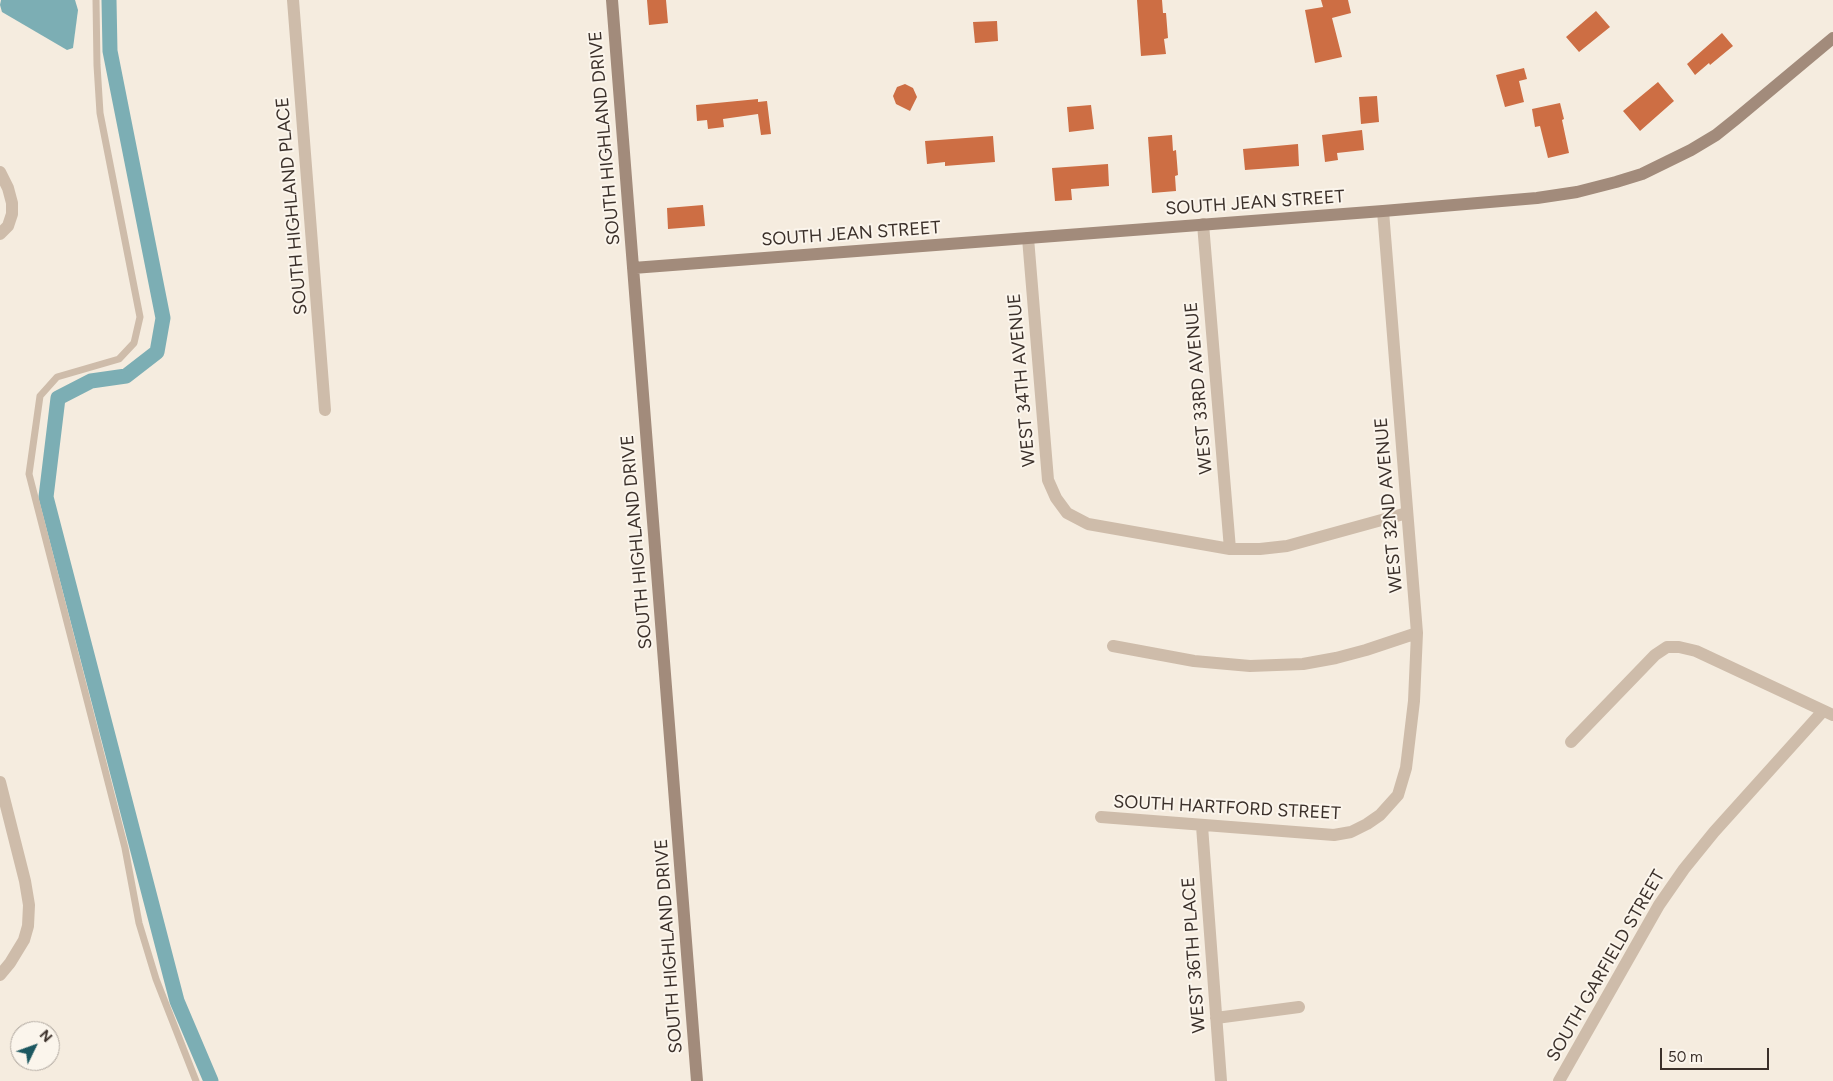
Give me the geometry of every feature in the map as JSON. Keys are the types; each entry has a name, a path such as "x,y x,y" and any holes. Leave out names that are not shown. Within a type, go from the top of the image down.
{"street":[{"name":"SOUTH HIGHLAND PLACE","path":"293,0 325,410"},
{"name":"SOUTH HIGHLAND DRIVE","path":"612,0 697,1081"},
{"name":"SOUTH JEAN STREET","path":"633,268 1383,211 1537,198 1598,187 1642,174 1691,150 1716,134 1833,38"},
{"path":"0,172 8,188 12,203 12,214 8,226 0,234"},
{"name":"WEST 32ND AVENUE","path":"1383,211 1417,633 1414,702 1406,768 1398,795"},
{"name":"WEST 33RD AVENUE","path":"1203,224 1230,549"},
{"name":"WEST 34TH AVENUE","path":"1028,238 1048,480 1056,498 1067,513 1088,524 1230,549"},
{"path":"1230,549 1260,549 1287,546 1407,513"},
{"path":"1113,646 1194,661 1250,666 1303,664 1366,650 1417,633"},
{"path":"1571,742 1655,655 1667,647 1679,647 1696,651 1828,713"},
{"name":"SOUTH GARFIELD STREET","path":"1559,1081 1659,905 1684,869 1714,832 1828,713"},
{"path":"0,782 25,881 29,905 28,926 24,940 0,975"},
{"name":"SOUTH HARTFORD STREET","path":"1101,818 1334,835 1351,832 1380,815 1398,795"},
{"name":"WEST 36TH PLACE","path":"1202,826 1221,1081"},
{"path":"1216,1018 1299,1007"}],"lane":[{"path":"96,0 100,113 140,317 134,343 119,359 57,377 40,396 29,474 124,848 139,923 156,979 196,1081"}],"water":[{"path":"1,0 75,0 78,10 73,48 67,50 2,12"}],"building":[{"path":"647,0 666,0 668,23 649,25"},
{"path":"1137,0 1162,0 1163,13 1166,13 1168,38 1164,39 1166,54 1141,56"},
{"path":"1321,0 1348,0 1351,13 1332,18 1342,57 1315,63 1305,10 1323,7"},
{"path":"1596,11 1610,27 1579,52 1566,37"},
{"path":"997,21 998,41 975,43 973,22"},
{"path":"1722,33 1733,46 1695,75 1687,64"},
{"path":"1524,68 1527,79 1519,81 1524,102 1505,107 1496,75"},
{"path":"1658,82 1674,101 1640,131 1623,111"},
{"path":"905,84 913,88 917,97 910,111 896,104 893,96 897,87"},
{"path":"1377,96 1379,122 1361,124 1359,97"},
{"path":"758,99 758,102 767,101 771,134 761,135 758,114 723,119 724,127 708,129 707,120 697,121 696,105"},
{"path":"1560,103 1569,153 1548,158 1540,126 1535,127 1532,109"},
{"path":"1091,105 1094,129 1069,132 1067,107"},
{"path":"1362,130 1364,150 1337,153 1338,160 1325,162 1322,135"},
{"path":"1172,135 1173,151 1176,150 1178,175 1175,176 1176,191 1152,193 1148,137"},
{"path":"993,136 995,162 945,166 945,162 927,164 925,141"},
{"path":"1298,144 1299,166 1245,170 1243,149"},
{"path":"1108,164 1109,186 1071,189 1072,200 1055,201 1052,168"},
{"path":"703,205 705,226 668,229 667,208"}],"waterway":[{"path":"109,0 110,51 163,318 157,352 126,376 91,381 58,398 46,497 177,1001 211,1081"}]}
